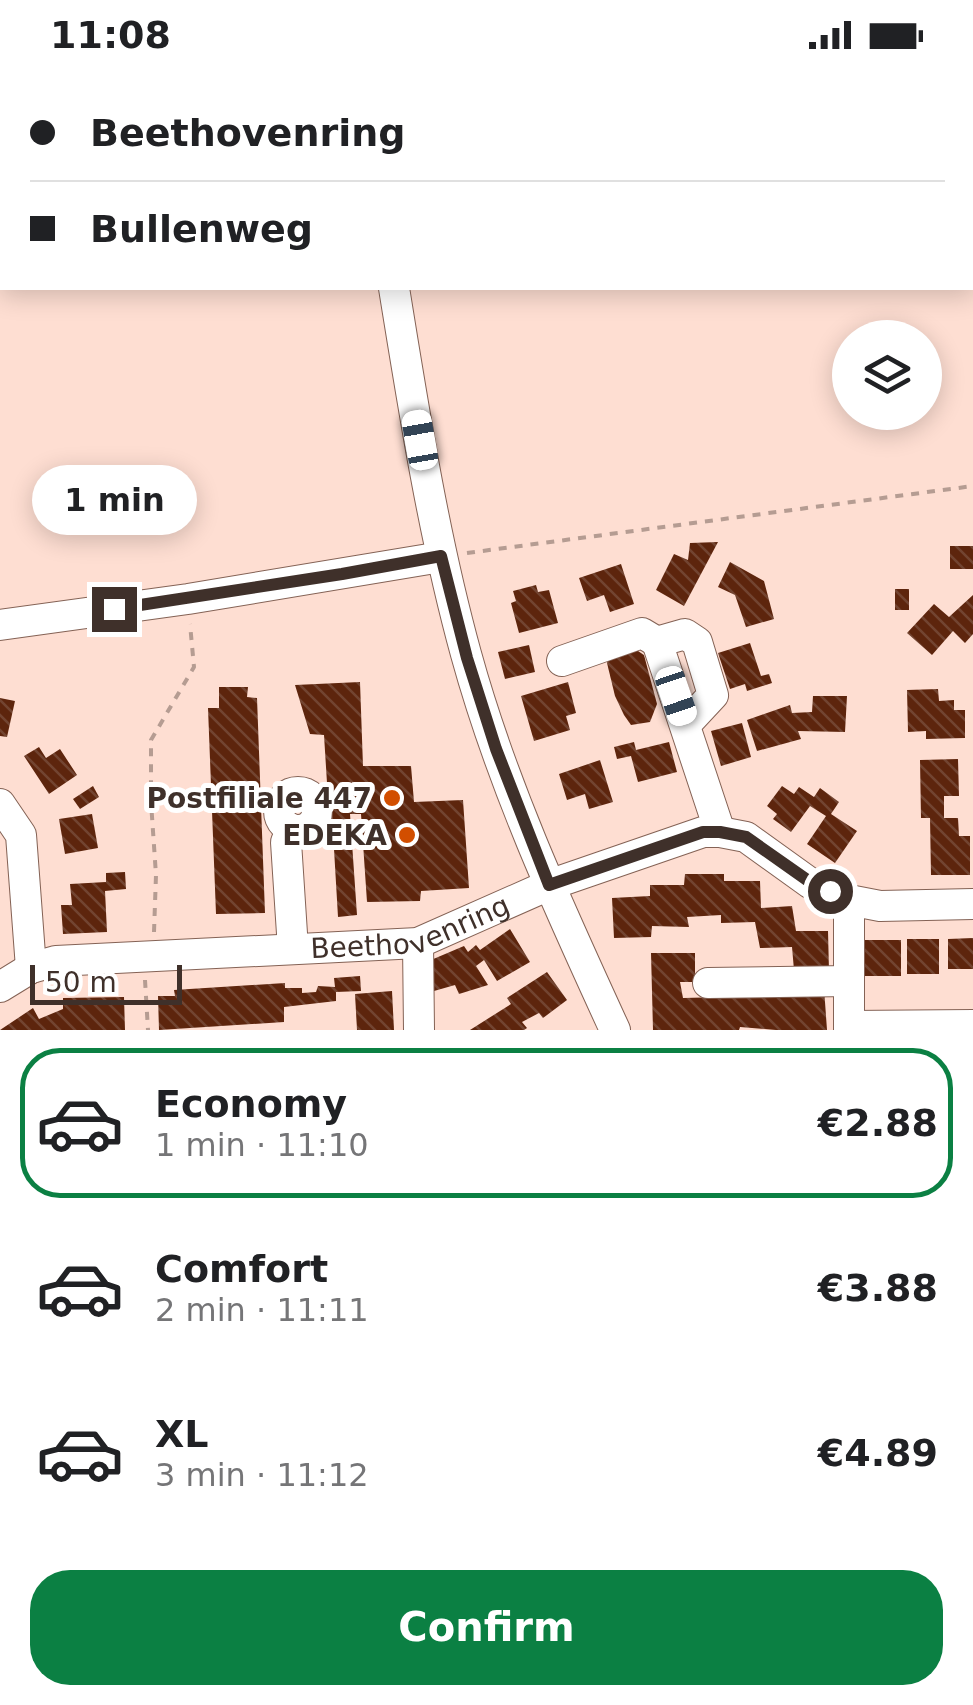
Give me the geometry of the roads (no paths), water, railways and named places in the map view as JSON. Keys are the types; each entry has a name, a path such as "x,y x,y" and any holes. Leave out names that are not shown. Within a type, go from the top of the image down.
{"street":[{"path":"394,290 441,556 467,658 496,749 549,885 615,1030"},
{"path":"0,626 441,556"},
{"path":"562,661 642,633 658,642 720,832 746,837 810,882 849,900 880,906 973,904"},
{"path":"0,804 21,835 31,968"},
{"path":"292,829 286,842 293,949"},
{"name":"Beethovenring","path":"0,987 31,968 56,961 418,943 549,885 703,832 720,832"},
{"path":"849,900 849,1028 973,1025"},
{"path":"418,943 419,1030"},
{"path":"708,983 849,980"}],"place":[{"name":"Postfiliale 447","path":"392,798"},
{"name":"EDEKA","path":"407,835"}]}
